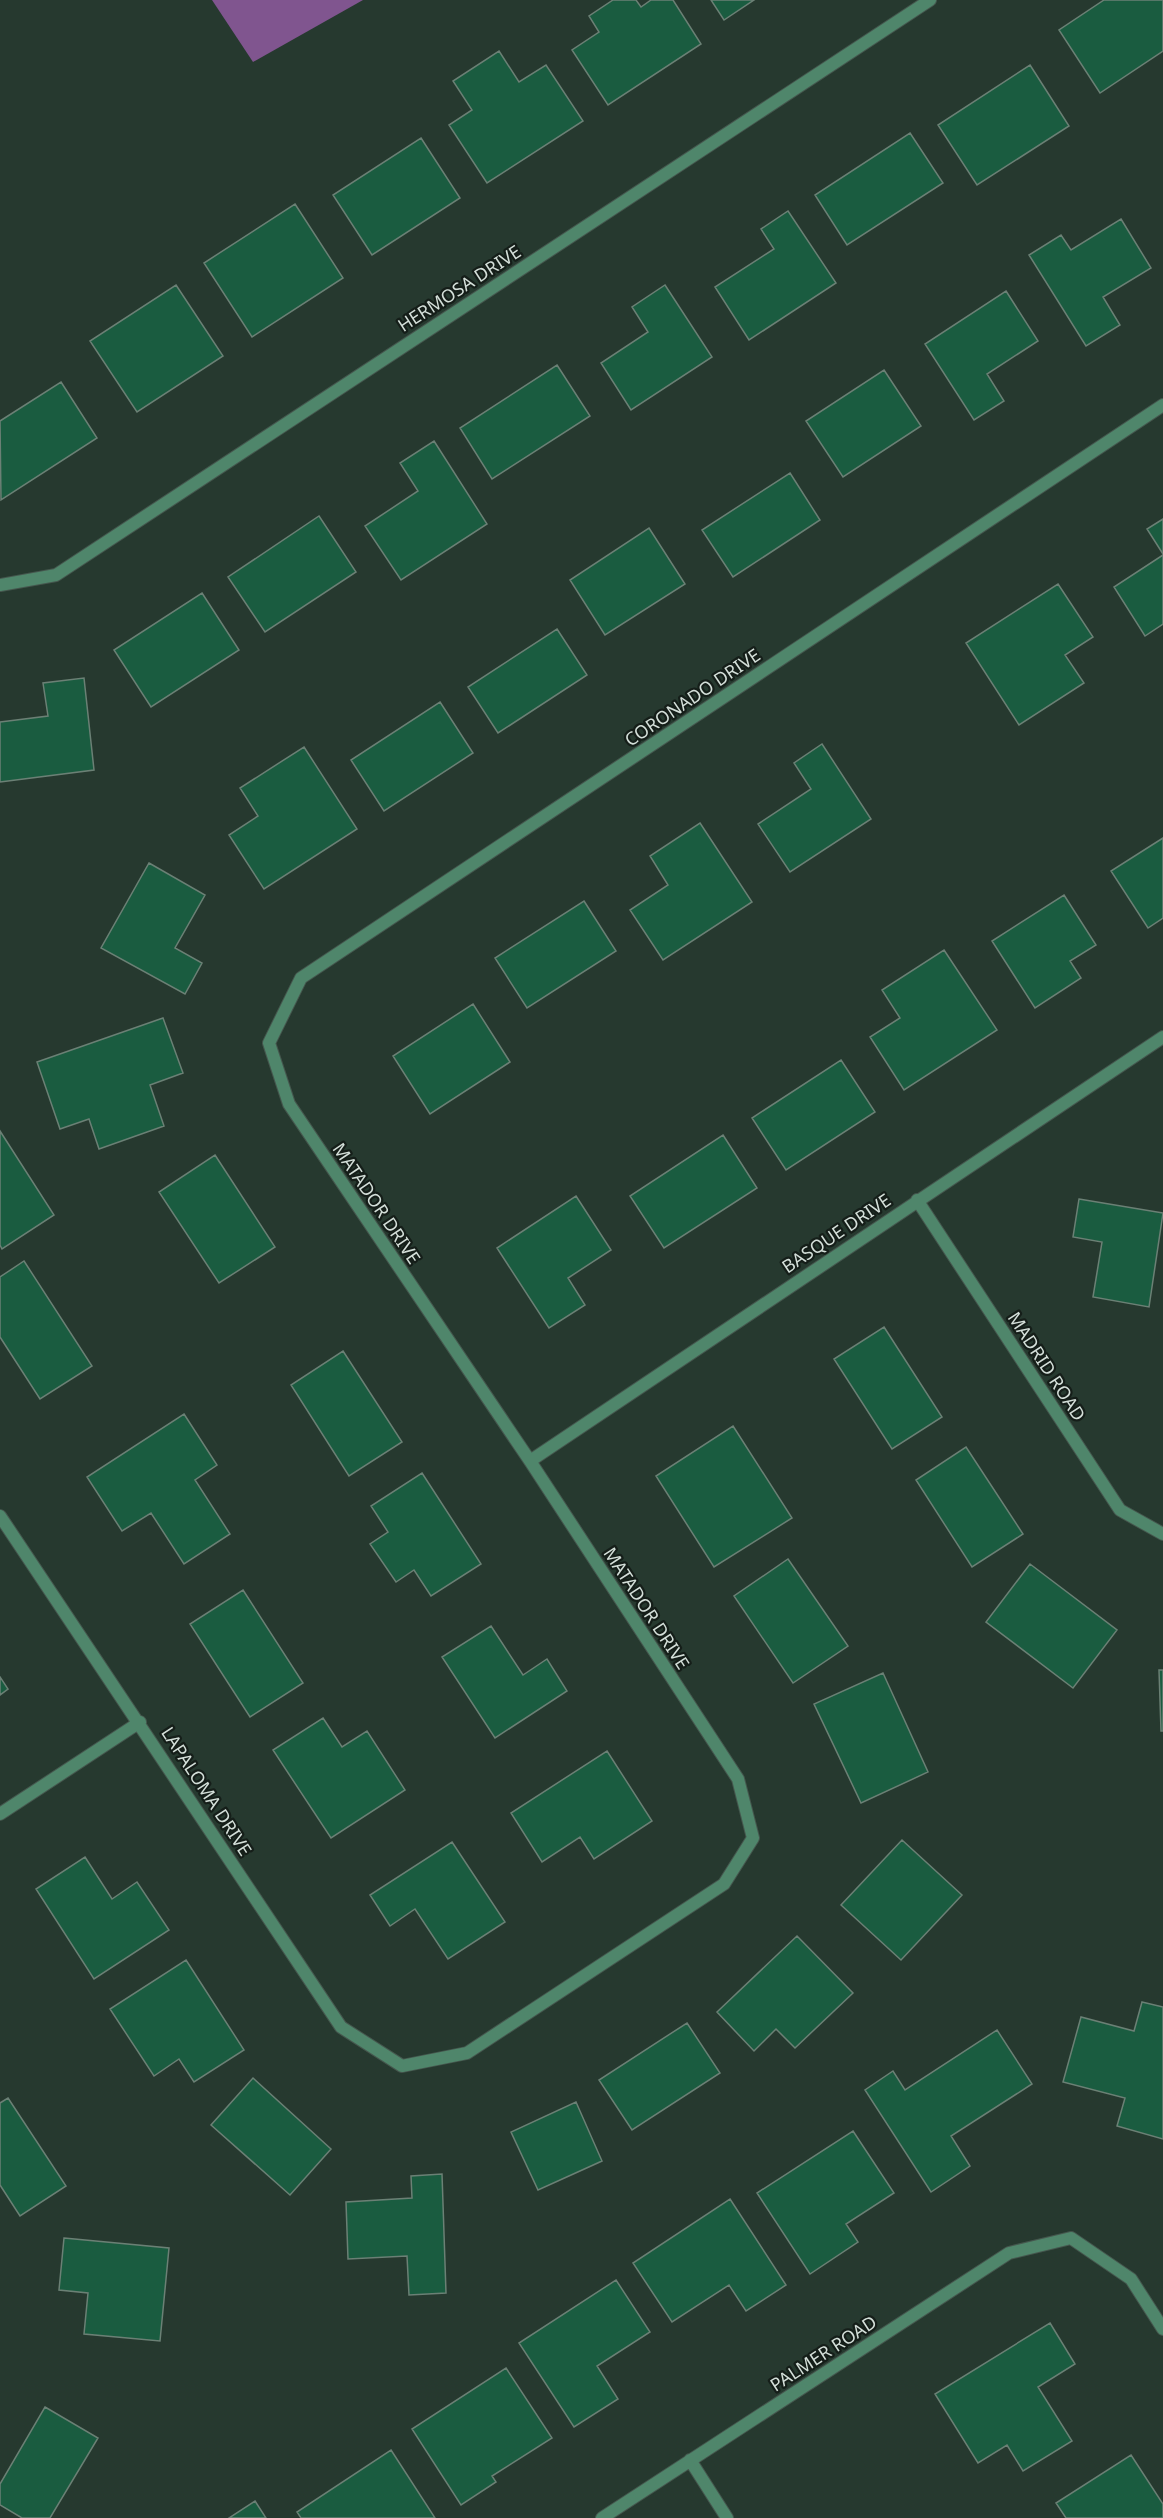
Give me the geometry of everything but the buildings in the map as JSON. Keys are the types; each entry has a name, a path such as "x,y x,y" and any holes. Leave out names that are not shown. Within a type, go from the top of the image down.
{"street":[{"name":"HERMOSA DRIVE","path":"0,585 56,575 930,0"},
{"name":"CORONADO DRIVE","path":"268,1043 301,978 1163,405"},
{"name":"BASQUE DRIVE","path":"530,1461 1163,1037"},
{"name":"MATADOR DRIVE","path":"268,1043 289,1104 530,1461 738,1779 753,1838 724,1884 466,2053 402,2066"},
{"name":"MADRID ROAD","path":"917,1200 1120,1510 1163,1534"},
{"name":"LAPALOMA DRIVE","path":"0,1516 140,1722 341,2027 402,2066"},
{"path":"0,1814 140,1722"},
{"name":"PALMER ROAD","path":"602,2518 1009,2253 1071,2238 1131,2279 1163,2329"},
{"path":"690,2460 727,2518"}],"shaded area":[{"path":"212,0 363,0 253,62"}]}
